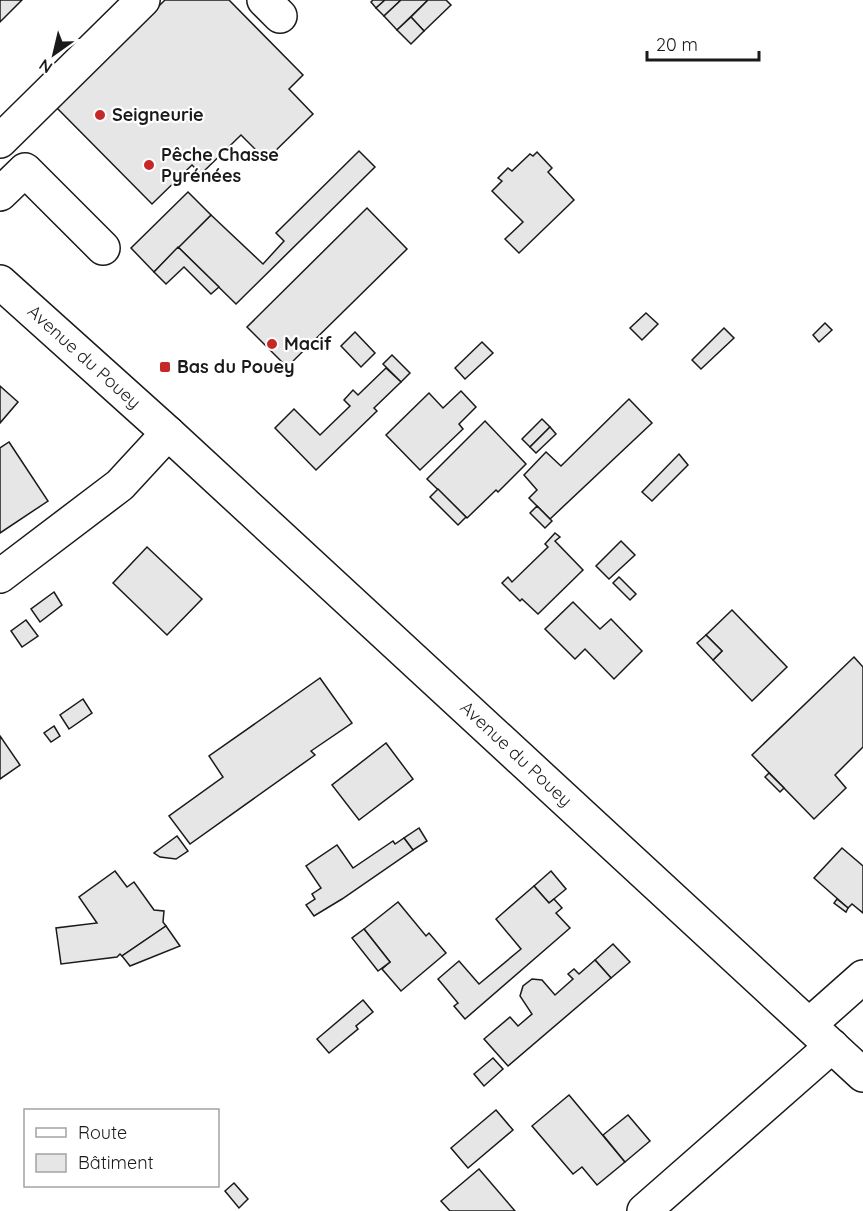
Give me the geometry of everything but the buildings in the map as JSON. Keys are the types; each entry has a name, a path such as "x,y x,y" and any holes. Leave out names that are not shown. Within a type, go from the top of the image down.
{"main road":[{"path":"103,248 0,143 143,0"},
{"path":"0,194 25,170"},
{"name":"Avenue du Pouey","path":"0,282 168,433 863,1075"},
{"path":"0,576 120,485 168,433"},
{"path":"644,1211 820,1035 863,977"}],"place":[{"name":"Seigneurie","path":"100,115"},
{"name":"Pêche Chasse Pyrénées","path":"149,165"},
{"name":"Macif","path":"272,344"},
{"name":"Bas du Pouey","path":"165,367"}]}
